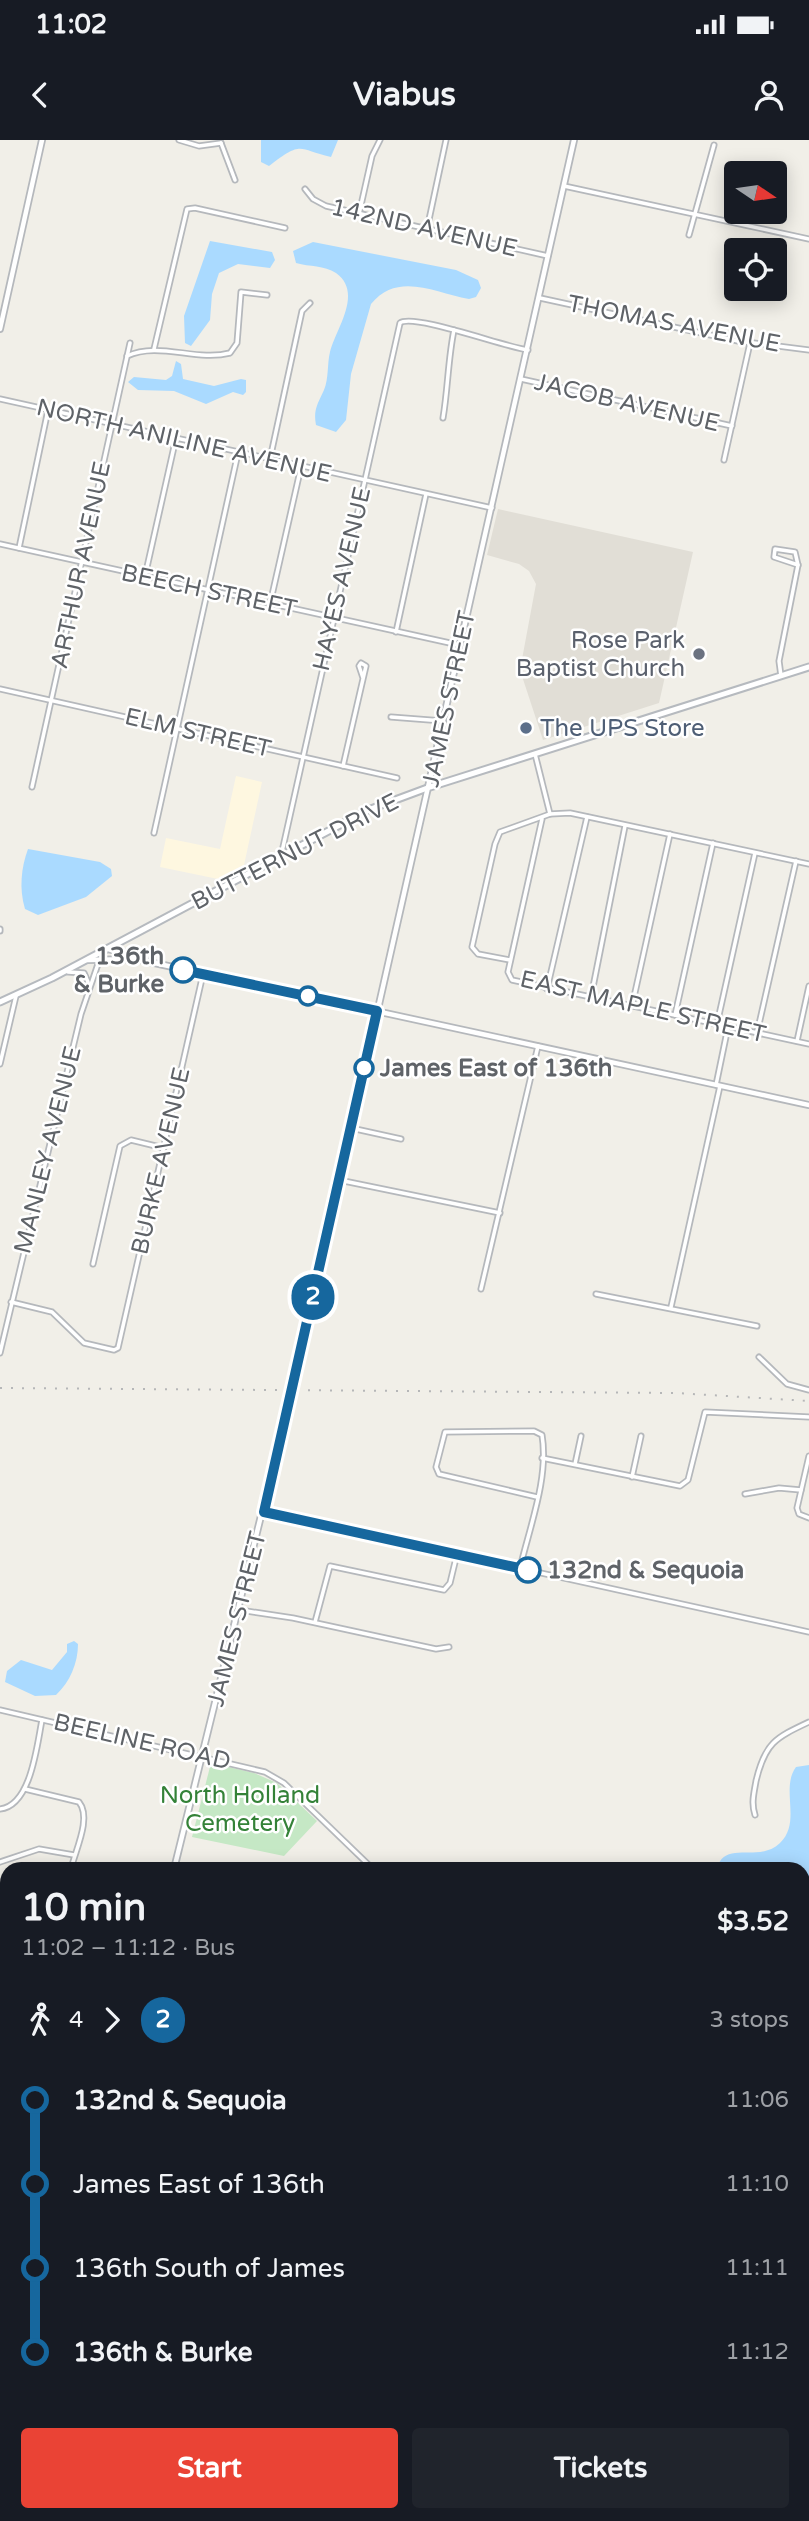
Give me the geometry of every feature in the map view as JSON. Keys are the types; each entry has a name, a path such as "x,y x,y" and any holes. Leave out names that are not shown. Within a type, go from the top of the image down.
{"main road":[{"name":"BUTTERNUT DRIVE","path":"0,1002 63,972 369,810 430,787 809,667"}],"street":[{"path":"0,329 42,140"},
{"path":"179,140 199,146 223,141 235,180"},
{"path":"359,214 372,156 380,140"},
{"path":"428,229 446,140"},
{"name":"JAMES STREET","path":"176,1862 264,1512 430,787 573,140"},
{"path":"689,235 714,145"},
{"path":"564,186 809,239"},
{"name":"142ND AVENUE","path":"305,189 317,203 548,256"},
{"path":"154,349 187,209 195,208 285,228"},
{"path":"127,356 154,349 222,355 235,349 241,292 267,295"},
{"name":"THOMAS AVENUE","path":"540,298 750,343 809,350"},
{"path":"270,459 302,311 310,303"},
{"name":"HAYES AVENUE","path":"281,856 398,327 405,319 454,330"},
{"path":"443,418 449,383 448,360 454,330 528,350"},
{"name":"ARTHUR AVENUE","path":"32,787 130,343"},
{"path":"724,460 750,343"},
{"name":"JACOB AVENUE","path":"521,379 732,426"},
{"name":"NORTH ANILINE AVENUE","path":"0,399 492,508"},
{"path":"19,548 48,410"},
{"path":"145,576 176,438"},
{"path":"154,833 239,452"},
{"path":"270,604 301,467"},
{"path":"396,632 426,494"},
{"name":"BEECH STREET","path":"0,544 460,645"},
{"path":"781,676 779,661 798,565 795,552 774,550 773,555 777,559 798,565"},
{"path":"344,766 363,678"},
{"name":"ELM STREET","path":"0,689 397,778"},
{"path":"391,718 443,721"},
{"path":"535,754 550,814"},
{"path":"510,960 542,819 550,814 570,813 625,827 809,864"},
{"path":"547,989 587,817"},
{"name":"EAST MAPLE STREET","path":"542,819 500,832 474,933 474,952 510,960 508,972 512,981 809,1044"},
{"path":"591,997 625,827"},
{"path":"632,1006 670,834"},
{"path":"675,1015 713,844"},
{"path":"717,1024 755,853"},
{"path":"757,1033 796,861"},
{"path":"107,948 130,954 136,959"},
{"path":"86,960 136,959 809,1105"},
{"name":"MANLEY AVENUE","path":"0,1353 88,988 99,961"},
{"path":"63,972 84,972 88,988"},
{"name":"BURKE AVENUE","path":"11,1302 52,1312 84,1343 114,1350 118,1348 203,974"},
{"path":"797,1041 809,986"},
{"path":"0,1064 16,996"},
{"path":"671,1307 728,1027"},
{"path":"481,1289 538,1046"},
{"path":"351,1128 401,1139"},
{"path":"93,1264 120,1146 131,1140 164,1148"},
{"path":"339,1180 500,1213"},
{"path":"596,1294 757,1326"},
{"path":"759,1357 787,1384 809,1390"},
{"path":"542,1458 683,1485 688,1480 705,1412 809,1417"},
{"path":"520,1568 537,1497 543,1439 539,1432 451,1430 443,1436 436,1471 444,1476 537,1497"},
{"path":"575,1464 581,1436"},
{"path":"632,1477 641,1436"},
{"path":"809,1456 801,1490 799,1514 809,1518"},
{"path":"746,1494 779,1488 801,1490"},
{"path":"264,1512 809,1632"},
{"path":"315,1622 330,1566 444,1590 450,1583 457,1554"},
{"path":"240,1609 315,1622 436,1649 449,1647"},
{"name":"BEELINE ROAD","path":"0,1710 253,1767 275,1777 366,1862"},
{"path":"0,1809 11,1806 26,1789 42,1720"},
{"path":"755,1815 752,1802 767,1747 809,1722"},
{"path":"26,1789 79,1802 83,1807 84,1819 72,1862"},
{"path":"0,1862 39,1849 74,1855"}],"shaded area":[{"path":"498,509 693,552 659,703 543,740 520,670 536,584 529,571 519,564 487,555"},
{"path":"236,776 262,782 244,865 218,879 160,867 166,838 220,849"}],"green space":[{"name":"North Holland Cemetery","path":"211,1763 254,1773 277,1783 317,1821 284,1856 192,1837"}],"water":[{"path":"261,140 338,140 331,157 300,149 288,152 269,166 261,162"},
{"path":"210,241 272,252 275,260 270,268 238,264 219,273 212,294 210,320 191,346 185,343 184,316"},
{"path":"313,242 456,270 478,280 481,288 476,297 469,299 405,286 393,288 371,304 351,374 346,420 336,432 316,425 315,415 326,385 330,352 345,312 348,291 344,281 331,270 296,263 293,251"},
{"path":"176,361 181,364 183,379 214,386 246,380 246,392 243,395 233,392 206,404 174,391 138,390 128,382 134,377 166,380 172,376"},
{"path":"28,849 100,862 111,869 112,876 86,897 38,915 25,909 22,894 22,871"},
{"path":"74,1641 78,1644 75,1665 56,1695 35,1696 5,1682 7,1671 21,1660 52,1670 67,1652 67,1644"},
{"path":"809,1765 809,1862 720,1862 727,1855 762,1852 780,1843 790,1825 790,1785 796,1767"}],"railway":[{"path":"0,1388 676,1393 809,1401"}],"bus line":[{"name":"2","path":"183,970 377,1011 264,1512 528,1570"}],"place":[{"name":"Rose Park Baptist Church","path":"699,654"},
{"name":"The UPS Store","path":"526,728"},
{"name":"136th & Burke","path":"183,970"},
{"name":"James East of 136th","path":"364,1068"},
{"name":"132nd & Sequoia","path":"528,1570"}]}
